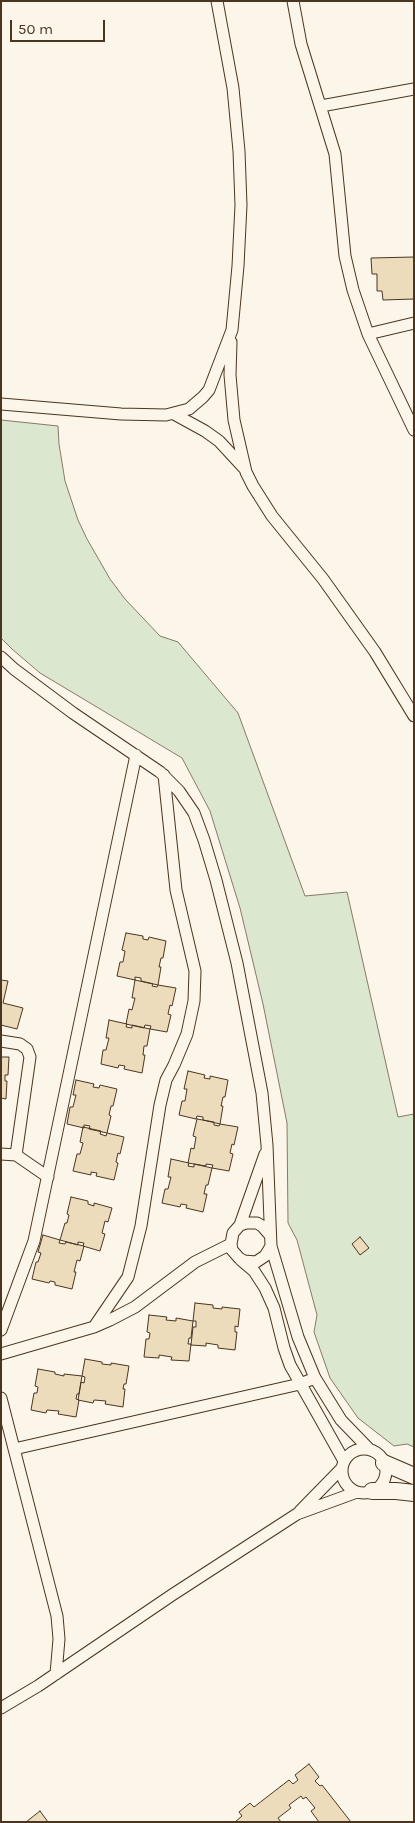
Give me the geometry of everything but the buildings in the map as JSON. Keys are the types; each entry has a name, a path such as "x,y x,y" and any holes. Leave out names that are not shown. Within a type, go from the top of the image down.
{"street":[{"path":"218,1 233,88 241,172 240,238 230,368 239,446 246,472"},
{"path":"293,1 301,44 335,154 344,256 353,290 368,334 414,430"},
{"path":"321,106 414,89"},
{"path":"368,334 414,323"},
{"path":"1,404 121,414 174,414 196,404 209,390 232,330"},
{"path":"174,414 219,441 246,472 272,516 323,580 375,652 414,716"},
{"path":"1,657 73,713 164,775 179,791 194,813 200,826 216,880 244,997 262,1093 267,1145 270,1240 266,1256 256,1262 244,1261 239,1258"},
{"path":"1,1330 34,1241 136,755"},
{"path":"94,1327 128,1277 141,1226 160,1105 166,1080 178,1058 187,1034 194,1001 193,957 176,890 164,775"},
{"path":"1,1041 24,1046 30,1058 16,1155"},
{"path":"267,1145 240,1225 233,1233 232,1250 254,1271 270,1298 284,1348 300,1384 343,1465 342,1476 346,1483 351,1488 364,1492 396,1491 414,1493"},
{"path":"1,1154 16,1155 48,1178"},
{"path":"240,1225 257,1223 266,1230 298,1337 315,1378 341,1420 384,1463 414,1476"},
{"path":"1,1354 94,1327 135,1306 195,1262 231,1244"},
{"path":"14,1449 300,1384 315,1378"},
{"path":"1,1398 57,1616 59,1639 56,1674"},
{"path":"1,1708 56,1674 172,1594 297,1514 355,1451 370,1450"},
{"path":"297,1514 364,1492 382,1483 385,1477 384,1463"}],"green space":[{"path":"1,420 58,426 65,481 78,520 87,539 110,579 125,599 160,636 178,642 238,713 305,896 347,892 398,1117 414,1114 414,1447 407,1444 394,1446 358,1418 330,1378 314,1332 317,1315 297,1240 288,1223 287,1123 263,1004 240,908 210,811 182,758 40,673 1,638"}]}
